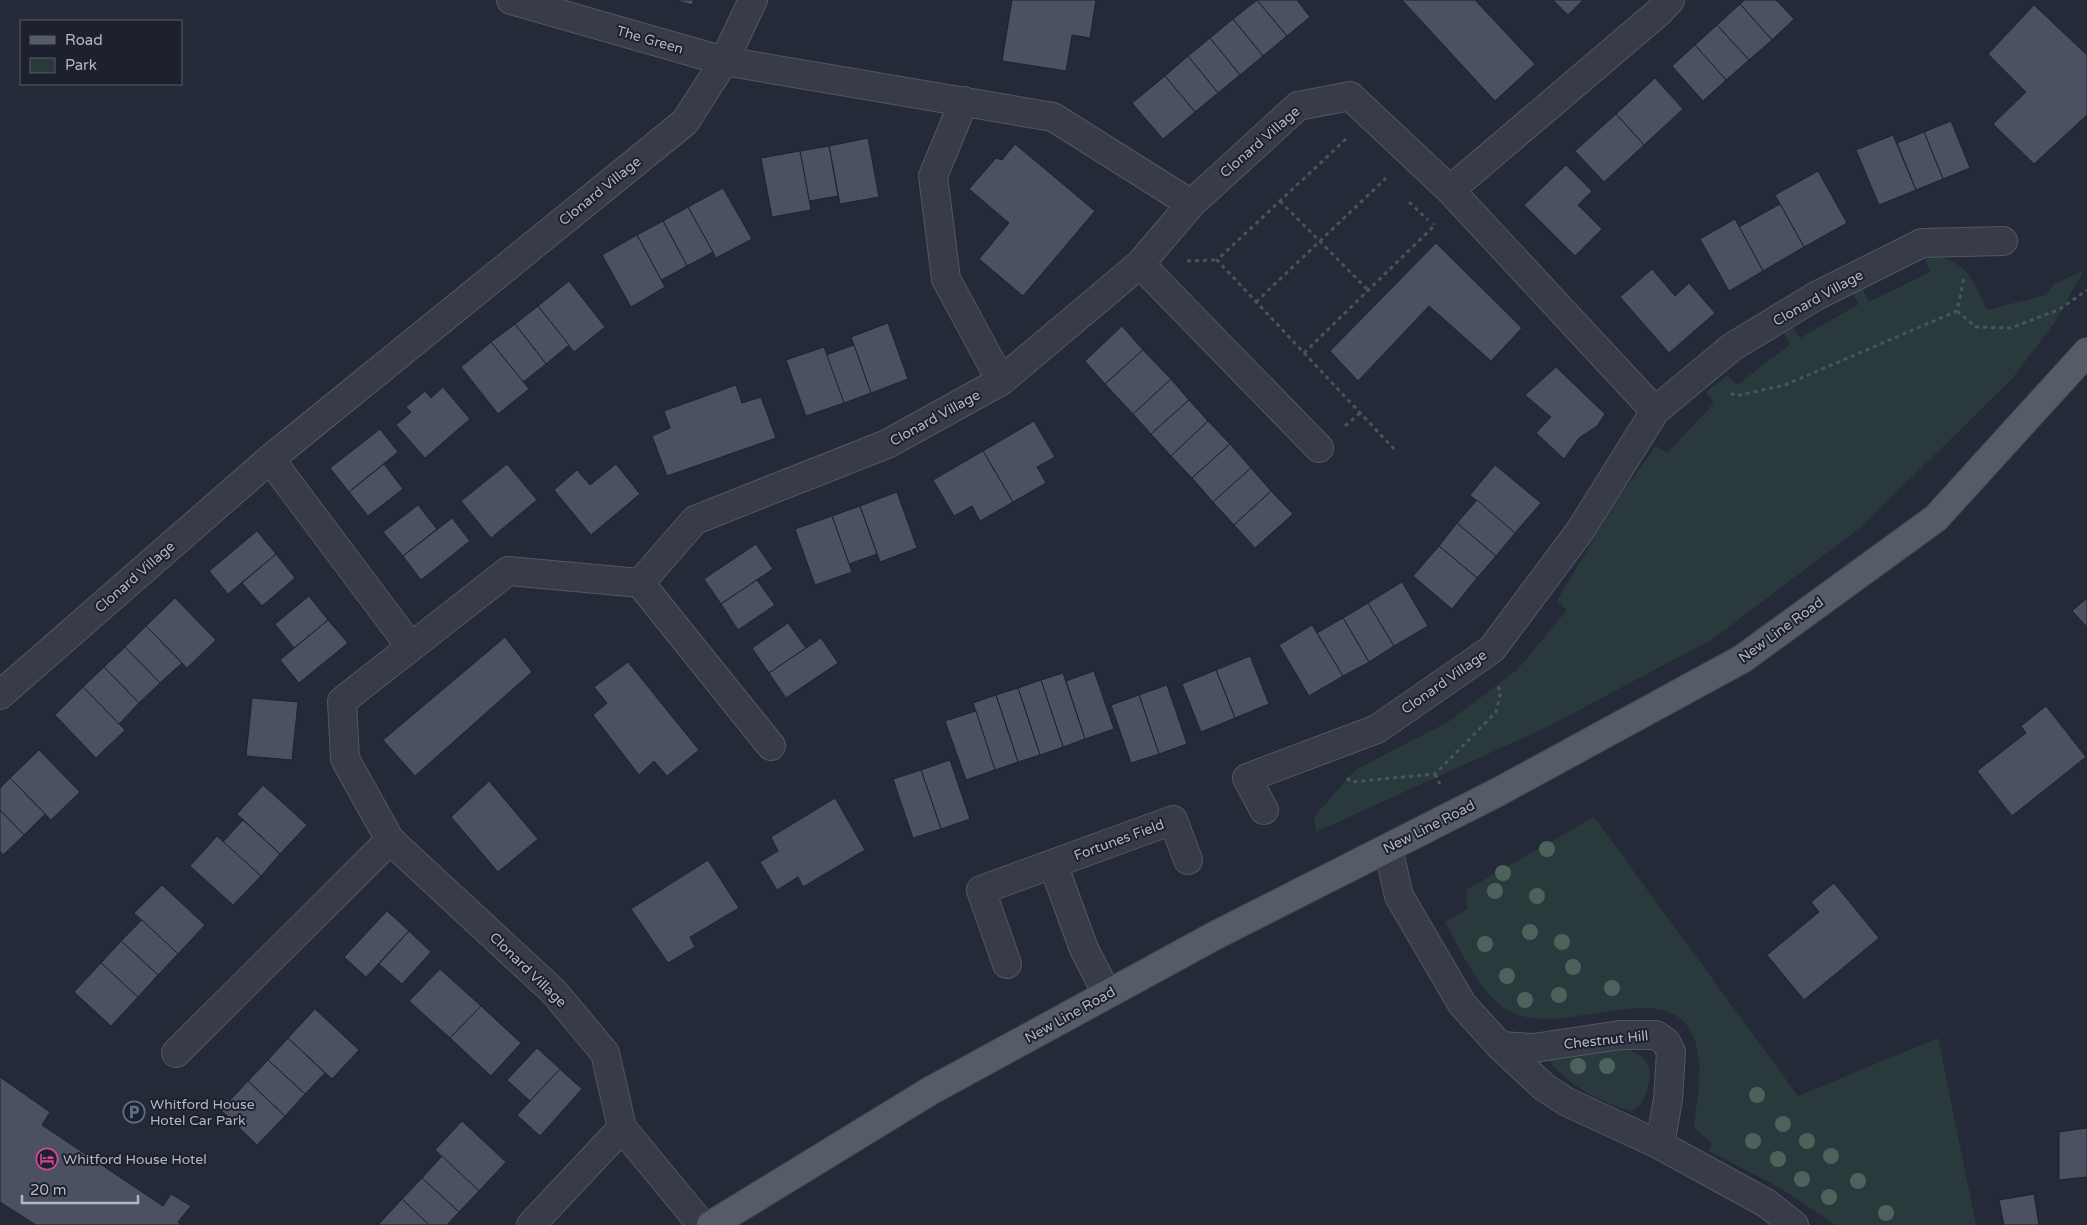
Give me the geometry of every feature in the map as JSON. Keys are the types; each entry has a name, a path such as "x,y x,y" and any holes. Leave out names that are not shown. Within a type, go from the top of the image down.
{"main road":[{"name":"New Line Road","path":"712,1225 930,1091 1216,935 1498,792 1742,659 1936,518 2087,352"}],"street":[{"name":"The Green","path":"511,0 724,61"},
{"path":"753,0 724,61 1053,117 1191,204"},
{"path":"1450,190 1659,12 1670,0"},
{"name":"Clonard Village","path":"0,695 270,459 685,122 724,61"},
{"name":"Clonard Village","path":"702,1225 622,1128 605,1053 554,992 390,840 345,759 342,701 508,571 640,583 695,520 887,444 1001,381 1140,264 1191,204 1298,106 1350,96 1450,190 1655,411"},
{"path":"964,101 933,176 946,279 1001,381"},
{"name":"Clonard Village","path":"1264,810 1247,778 1377,729 1492,649 1580,530 1655,411 1732,347 1816,296 1922,243 2003,241"},
{"path":"1140,264 1319,448"},
{"path":"270,459 410,646"},
{"path":"640,583 771,746"},
{"name":"Fortunes Field","path":"1007,964 981,890 1174,820 1188,860"},
{"path":"176,1053 390,840"},
{"path":"1388,848 1399,896 1462,1004 1500,1046 1544,1087 1566,1102 1660,1145 1766,1203 1794,1225"},
{"path":"1053,864 1084,949 1107,994"},
{"name":"Chestnut Hill","path":"1500,1046 1534,1048 1620,1036 1656,1035 1666,1042 1671,1052 1668,1099 1660,1145"},
{"path":"531,1225 622,1128"}],"path":[{"path":"1354,145 1347,138 1217,260 1394,449"},
{"path":"1380,172 1392,185"},
{"path":"1256,302 1386,178"},
{"path":"1304,353 1435,225 1404,197"},
{"path":"1280,201 1368,290"},
{"path":"1957,311 1972,242"},
{"path":"1957,311 1976,327 2011,328 2060,308 2087,290"},
{"path":"1700,374 1735,396 1785,385 1957,311"},
{"path":"1327,748 1337,766 1351,782 1435,774 1496,712 1501,691 1478,659"}],"green space":[{"path":"1942,257 1959,265 1971,278 1987,310 2046,295 2054,284 2084,270 2055,322 2011,380 1861,527 1713,639 1547,727 1316,832 1314,817 1355,770 1448,722 1517,670 1567,610 1557,600 1620,496 1656,446 1667,453 1714,403 1706,392 1728,375 1737,385 1791,344 1783,332 1792,326 1800,338 1859,304 1852,292 1862,288 1869,302 1930,272 1925,259"},
{"path":"1594,817 1798,1096 1938,1038 1976,1225 1836,1225 1780,1188 1709,1151 1712,1143 1694,1128 1699,1085 1699,1059 1690,1030 1673,1014 1649,1008 1562,1018 1534,1018 1509,1011 1489,995 1464,958 1445,922 1468,909 1466,890"},
{"path":"1618,1049 1627,1050 1641,1056 1646,1060 1650,1073 1645,1097 1639,1106 1631,1111 1608,1103 1586,1092 1566,1078 1549,1061 1550,1058"}],"building":[{"path":"675,0 694,0 692,5"},
{"path":"1012,0 1096,0 1090,38 1072,35 1066,71 1002,61"},
{"path":"1257,0 1287,36 1263,56 1233,19"},
{"path":"1257,0 1297,0 1310,17 1287,36"},
{"path":"1402,0 1475,0 1535,64 1495,101"},
{"path":"1553,0 1583,0 1568,15"},
{"path":"1745,0 1776,0 1794,19 1772,40 1740,4"},
{"path":"1740,4 1772,40 1749,60 1717,25"},
{"path":"2034,5 2087,55 2087,115 2034,164 1993,124 2026,92 1988,54"},
{"path":"1233,19 1263,56 1240,75 1210,38"},
{"path":"1717,25 1749,60 1726,80 1695,45"},
{"path":"1210,38 1240,75 1218,93 1188,56"},
{"path":"1695,45 1726,80 1703,101 1672,66"},
{"path":"1188,56 1218,93 1195,112 1165,76"},
{"path":"1165,76 1195,112 1163,139 1132,103"},
{"path":"1655,78 1683,109 1644,145 1616,114"},
{"path":"1616,114 1644,145 1604,182 1575,151"},
{"path":"1951,121 1970,168 1943,179 1924,132"},
{"path":"1924,132 1943,179 1916,190 1897,143"},
{"path":"1893,135 1916,190 1879,205 1856,150"},
{"path":"868,138 879,197 840,204 829,146"},
{"path":"1015,144 1095,211 1023,296 979,259 1009,223 969,189 996,158 1002,160"},
{"path":"829,146 838,196 809,201 800,151"},
{"path":"800,151 811,210 772,217 761,158"},
{"path":"1566,165 1592,191 1578,205 1602,229 1575,256 1524,205"},
{"path":"1818,171 1847,223 1804,247 1775,195"},
{"path":"723,188 752,239 716,258 688,207"},
{"path":"1780,204 1804,247 1763,271 1739,227"},
{"path":"688,207 713,252 687,266 663,221"},
{"path":"1735,219 1763,271 1729,291 1700,239"},
{"path":"663,221 687,266 661,280 637,235"},
{"path":"637,235 665,287 631,307 602,255"},
{"path":"1436,243 1522,328 1491,361 1429,306 1358,381 1330,351"},
{"path":"1652,269 1675,296 1689,283 1715,313 1669,353 1620,297"},
{"path":"569,281 605,327 574,352 538,306"},
{"path":"538,306 569,345 546,364 515,324"},
{"path":"888,323 908,379 871,393 851,337"},
{"path":"515,324 546,364 523,382 491,342"},
{"path":"1122,326 1143,350 1105,384 1085,361"},
{"path":"491,342 529,389 498,414 461,367"},
{"path":"854,345 871,393 844,403 826,355"},
{"path":"824,347 844,403 806,416 786,360"},
{"path":"1143,350 1171,379 1133,414 1105,384"},
{"path":"1556,367 1605,414 1597,426 1579,438 1564,459 1536,433 1551,417 1525,395"},
{"path":"1171,379 1189,400 1151,434 1133,414"},
{"path":"736,385 742,403 761,397 776,438 667,476 652,436 670,428 664,411"},
{"path":"443,387 470,419 425,458 396,425 411,412 406,407 425,391 431,398"},
{"path":"1189,400 1208,421 1171,456 1151,434"},
{"path":"1034,421 1055,457 1037,467 1046,483 1013,502 983,451"},
{"path":"1208,421 1230,444 1192,478 1171,456"},
{"path":"380,429 398,452 349,492 330,468"},
{"path":"1230,444 1251,468 1213,502 1192,478"},
{"path":"983,451 1013,502 980,521 972,506 954,516 933,480"},
{"path":"384,464 403,489 368,516 349,492"},
{"path":"507,464 537,500 491,538 461,501"},
{"path":"616,464 640,494 591,535 554,490 577,470 590,485"},
{"path":"1495,465 1541,503 1515,533 1470,495"},
{"path":"1251,468 1271,491 1234,525 1213,502"},
{"path":"1271,491 1293,514 1255,548 1234,525"},
{"path":"897,492 917,548 880,562 860,506"},
{"path":"1477,500 1515,533 1496,556 1457,523"},
{"path":"418,505 437,529 403,556 383,532"},
{"path":"860,506 877,554 849,564 832,516"},
{"path":"832,516 852,572 815,585 795,529"},
{"path":"452,518 470,541 421,580 403,556"},
{"path":"1457,523 1496,556 1477,578 1439,546"},
{"path":"257,531 276,554 228,594 209,571"},
{"path":"756,544 773,569 721,604 704,579"},
{"path":"1439,546 1477,578 1452,609 1413,576"},
{"path":"276,554 295,578 262,606 242,583"},
{"path":"757,580 775,605 738,630 721,604"},
{"path":"1402,582 1428,626 1394,646 1368,603"},
{"path":"309,596 328,620 294,648 275,624"},
{"path":"175,598 216,640 187,668 146,626"},
{"path":"2087,598 2087,627 2072,611"},
{"path":"1368,603 1394,646 1369,662 1343,618"},
{"path":"1343,618 1369,662 1343,676 1317,633"},
{"path":"328,620 348,643 299,683 280,660"},
{"path":"788,623 806,648 769,673 752,648"},
{"path":"1312,625 1343,676 1309,696 1279,645"},
{"path":"146,626 182,663 160,683 125,647"},
{"path":"505,637 532,672 415,776 383,740"},
{"path":"821,638 838,663 786,698 769,673"},
{"path":"125,647 160,683 139,703 104,667"},
{"path":"1250,656 1269,704 1235,718 1216,670"},
{"path":"628,662 699,750 667,776 654,761 639,775 593,715 607,703 594,687"},
{"path":"104,667 139,703 119,724 83,687"},
{"path":"1216,670 1235,718 1201,732 1182,684"},
{"path":"1094,671 1114,729 1085,739 1066,681"},
{"path":"1063,673 1085,739 1063,747 1041,680"},
{"path":"1041,680 1063,747 1040,755 1018,688"},
{"path":"1167,685 1187,744 1159,754 1139,695"},
{"path":"83,687 125,730 96,758 55,715"},
{"path":"1018,688 1040,755 1018,762 996,695"},
{"path":"996,695 1018,762 995,770 973,703"},
{"path":"1139,695 1159,754 1131,763 1111,705"},
{"path":"252,698 298,702 292,760 246,756"},
{"path":"2046,706 2086,757 2012,816 1977,771 2026,733 2021,726"},
{"path":"976,711 995,770 966,780 945,721"},
{"path":"39,750 80,792 51,820 10,778"},
{"path":"950,760 970,819 941,829 921,770"},
{"path":"921,770 941,829 913,838 893,779"},
{"path":"10,778 45,814 24,835 0,810 0,788"},
{"path":"489,781 538,839 498,872 451,817"},
{"path":"263,785 307,825 280,854 237,814"},
{"path":"835,798 865,850 803,887 798,877 777,890 760,862 778,851 771,837"},
{"path":"0,810 24,835 3,855 0,851"},
{"path":"243,820 280,854 261,876 223,842"},
{"path":"217,836 261,876 233,905 190,866"},
{"path":"708,860 739,908 690,937 695,947 668,963 631,909"},
{"path":"1834,883 1879,938 1804,1000 1767,955 1819,912 1811,902"},
{"path":"162,885 205,925 178,954 134,913"},
{"path":"387,911 409,931 366,977 344,957"},
{"path":"142,920 178,954 158,975 121,941"},
{"path":"409,931 431,952 402,984 379,964"},
{"path":"121,941 158,975 138,997 101,963"},
{"path":"101,963 138,997 111,1026 74,992"},
{"path":"440,969 481,1006 450,1038 409,1001"},
{"path":"481,1006 521,1043 491,1076 450,1038"},
{"path":"315,1009 359,1050 332,1079 288,1038"},
{"path":"288,1038 325,1073 305,1094 268,1060"},
{"path":"537,1048 560,1069 530,1101 507,1080"},
{"path":"268,1060 305,1094 285,1116 248,1081"},
{"path":"560,1069 582,1089 540,1136 517,1115"},
{"name":"Whitford House Hotel","path":"0,1077 50,1112 42,1125 163,1206 171,1194 191,1206 178,1222 181,1225 36,1225 0,1202"},
{"path":"248,1081 285,1116 257,1145 221,1110"},
{"path":"462,1121 506,1162 479,1191 435,1150"},
{"path":"2087,1128 2087,1177 2059,1180 2059,1132"},
{"path":"442,1156 479,1191 459,1212 422,1178"},
{"path":"422,1178 459,1212 447,1225 429,1225 402,1199"},
{"path":"2034,1194 2039,1225 2004,1225 1999,1200"},
{"path":"402,1199 429,1225 378,1225"}],"place":[{"name":"Whitford House Hotel Car Park","path":"134,1112"},
{"name":"Whitford House Hotel","path":"47,1159"}]}
